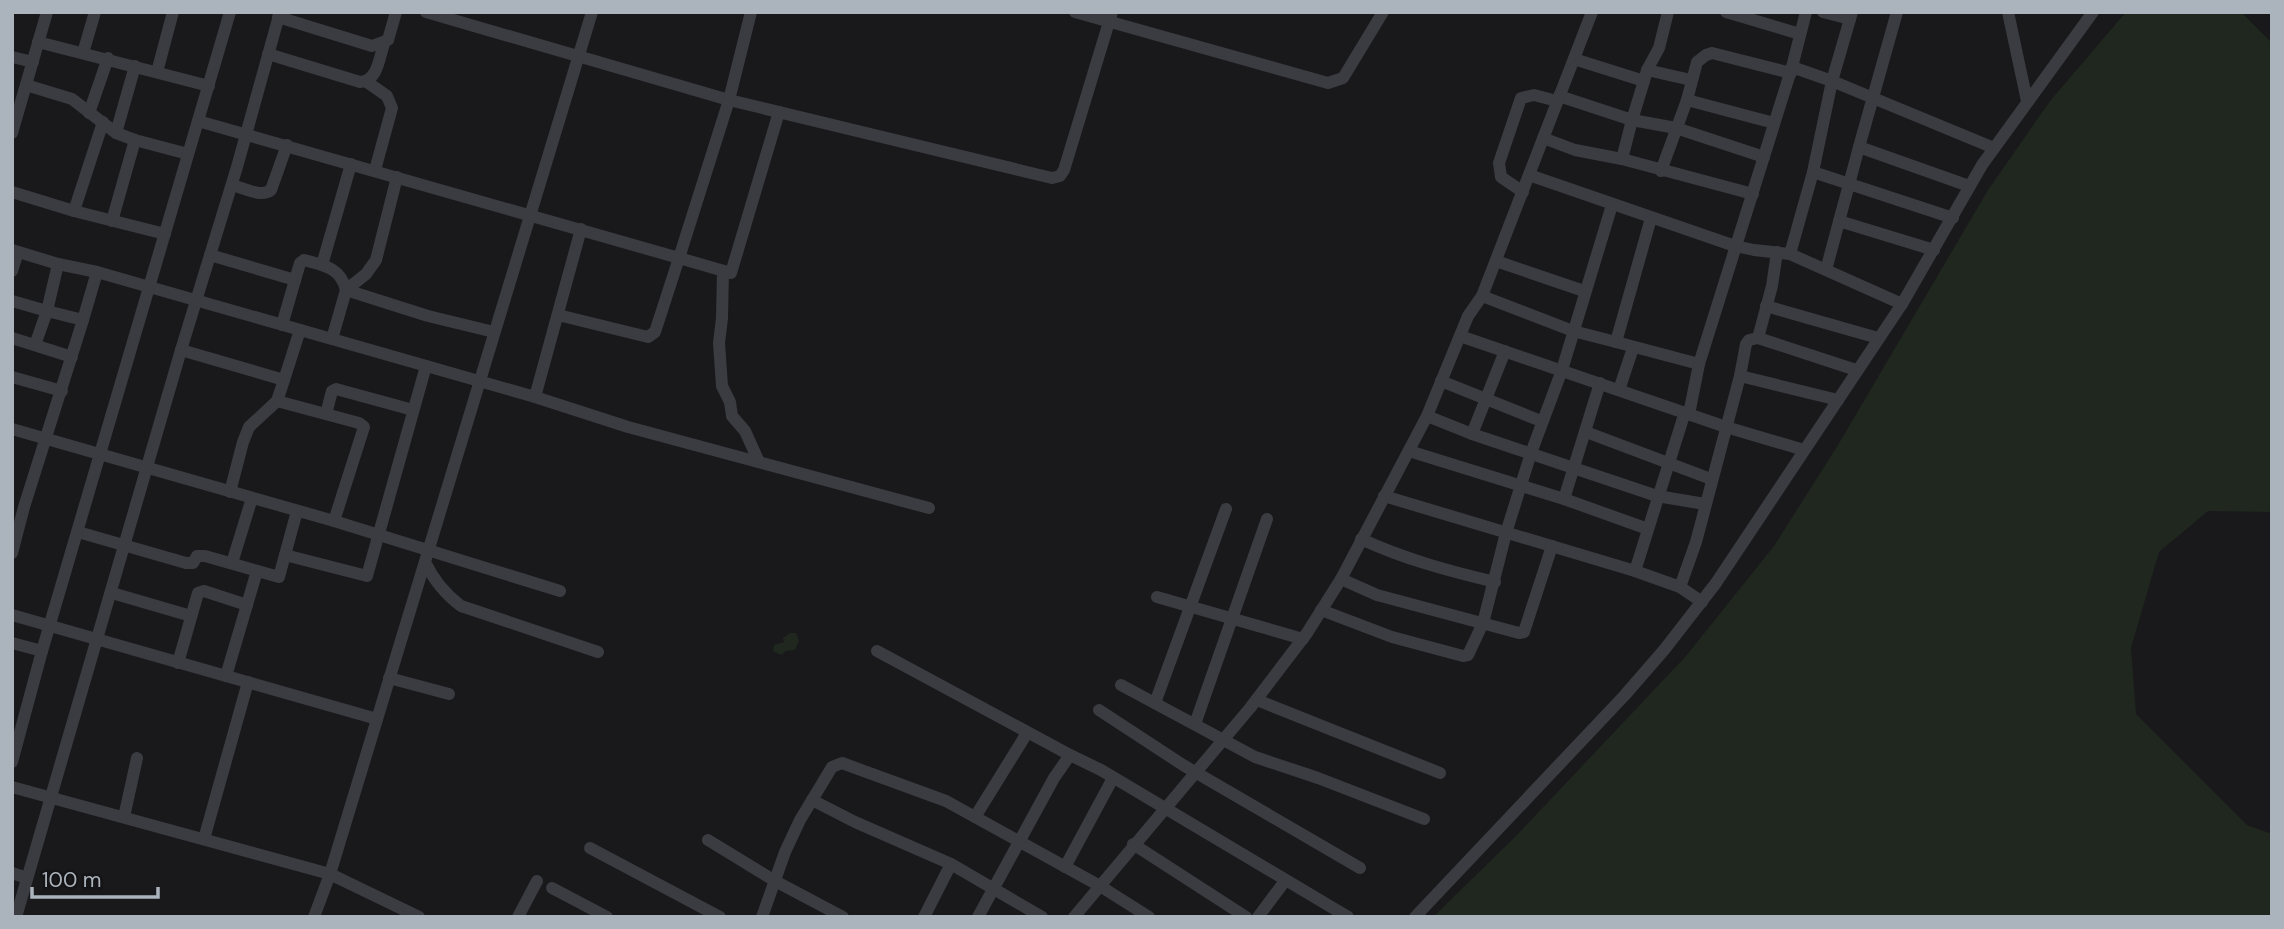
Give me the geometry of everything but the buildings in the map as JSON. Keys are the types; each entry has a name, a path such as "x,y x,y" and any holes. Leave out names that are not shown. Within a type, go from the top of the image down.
{"street":[{"path":"12,133 16,110 47,12"},
{"path":"83,53 95,12"},
{"path":"157,72 173,12"},
{"path":"12,761 230,12"},
{"path":"268,54 367,82 373,78 396,12"},
{"path":"426,12 729,100 1044,178 1056,177 1064,170 1111,17"},
{"path":"314,917 331,874 592,12"},
{"path":"558,315 653,336 729,100 751,12"},
{"path":"1075,12 1111,17 1328,83 1343,78 1383,12"},
{"path":"1074,917 1256,700 1303,639 1341,579 1427,416 1473,306 1482,296 1592,12"},
{"path":"1622,159 1632,120 1668,12"},
{"path":"1726,12 1800,34"},
{"path":"1636,571 1657,496 1687,413 1699,364 1791,70 1806,12"},
{"path":"1758,338 1772,286 1813,172 1832,81 1851,16 1823,12"},
{"path":"1826,270 1897,12"},
{"path":"2008,12 2027,101"},
{"path":"1415,917 1624,696 1702,602 1746,541 1902,303 1969,186 1994,148 2093,12"},
{"path":"16,917 195,300 232,185 279,15 372,46 384,44"},
{"path":"38,42 209,86"},
{"path":"1661,171 1687,100 1697,62 1712,53 1832,81 1994,148"},
{"path":"12,57 33,62"},
{"path":"89,113 108,58"},
{"path":"1574,59 1646,76 1691,80"},
{"path":"116,132 135,66"},
{"path":"367,82 387,96 392,108 374,170"},
{"path":"26,85 72,99 116,132 135,141 188,154"},
{"path":"1523,192 1501,177 1499,163 1521,98 1534,95 1632,120 1676,128 1764,157"},
{"path":"1687,100 1774,123"},
{"path":"198,121 731,273 779,112"},
{"path":"74,211 103,122"},
{"path":"1543,138 1575,150 1622,159 1753,194"},
{"path":"112,221 135,141"},
{"path":"232,185 261,194 267,193 271,190 287,145"},
{"path":"1859,147 1969,186"},
{"path":"322,265 351,164"},
{"path":"1813,172 1953,218"},
{"path":"1529,175 1735,246 1783,253 1902,303"},
{"path":"346,290 366,274 376,260 397,177"},
{"path":"12,192 166,234"},
{"path":"1321,610 1392,637 1463,656 1468,655 1483,623 1506,533 1541,421 1562,370 1612,205"},
{"path":"1616,342 1651,218"},
{"path":"1839,221 1934,250"},
{"path":"535,397 581,229"},
{"path":"12,271 15,251 97,272 535,397 628,427 929,508"},
{"path":"210,255 295,280"},
{"path":"282,324 301,261 322,265 343,279 346,290 332,339"},
{"path":"1496,261 1584,291"},
{"path":"36,345 58,264"},
{"path":"723,271 719,343 722,387 730,402 732,416 745,431 759,462"},
{"path":"12,552 97,272"},
{"path":"346,290 428,316 494,332"},
{"path":"1482,296 1573,331 1699,364"},
{"path":"12,301 83,320"},
{"path":"1766,306 1878,338"},
{"path":"230,492 249,427 277,401 300,330"},
{"path":"1460,336 1726,427 1804,450"},
{"path":"12,338 72,356"},
{"path":"1680,587 1696,542 1749,340 1758,338 1856,370"},
{"path":"1619,390 1633,348"},
{"path":"181,350 284,380"},
{"path":"1472,434 1505,351"},
{"path":"285,555 367,576 426,366"},
{"path":"1740,376 1838,400"},
{"path":"12,377 62,391"},
{"path":"1441,381 1541,421"},
{"path":"1564,499 1600,383"},
{"path":"326,414 332,391 336,389 413,410"},
{"path":"277,401 359,423 364,429 334,521"},
{"path":"1427,416 1574,470 1657,496 1705,504"},
{"path":"12,429 334,521 427,556 560,591"},
{"path":"1586,432 1711,479"},
{"path":"1409,451 1564,499 1648,530"},
{"path":"1384,496 1636,571 1680,587 1702,602"},
{"path":"232,564 252,498"},
{"path":"1156,703 1226,509"},
{"path":"78,532 186,563 193,563 197,556 279,577 297,511"},
{"path":"1195,724 1267,519"},
{"path":"1361,539 1399,555 1495,582"},
{"path":"1341,579 1377,596 1524,632 1552,546"},
{"path":"427,556 433,579 447,596 461,606 598,652"},
{"path":"226,676 257,571"},
{"path":"178,663 198,593 204,591 247,605"},
{"path":"112,593 191,615"},
{"path":"1157,597 1303,639"},
{"path":"12,615 377,719"},
{"path":"12,643 42,651"},
{"path":"877,652 1113,778 1348,917"},
{"path":"390,678 449,694"},
{"path":"204,839 248,682"},
{"path":"1121,685 1255,757 1424,819"},
{"path":"1256,700 1440,773"},
{"path":"1099,710 1197,772 1360,868"},
{"path":"975,817 1027,733"},
{"path":"978,917 1054,778 1070,755"},
{"path":"124,817 137,758"},
{"path":"762,917 785,852 812,800 832,767 842,763 946,802 1065,867 1149,917"},
{"path":"1065,867 1113,778"},
{"path":"12,787 331,874 404,914 419,917"},
{"path":"812,800 951,864 1042,917"},
{"path":"708,840 775,881 843,917"},
{"path":"1133,844 1246,917"},
{"path":"590,848 720,917"},
{"path":"924,917 951,864"},
{"path":"12,873 27,878"},
{"path":"518,917 537,881"},
{"path":"1258,917 1285,881"},
{"path":"552,888 607,917"}],"shaded area":[{"path":"2126,12 2241,12 2272,43 2272,512 2208,511 2159,552 2131,648 2136,714 2247,825 2272,834 2272,917 1433,917 1516,836 1686,656 1774,546 1838,445 1988,190 2050,101"},
{"path":"790,633 796,633 799,641 795,650 781,655 773,651 774,645 784,642 783,638"}]}
